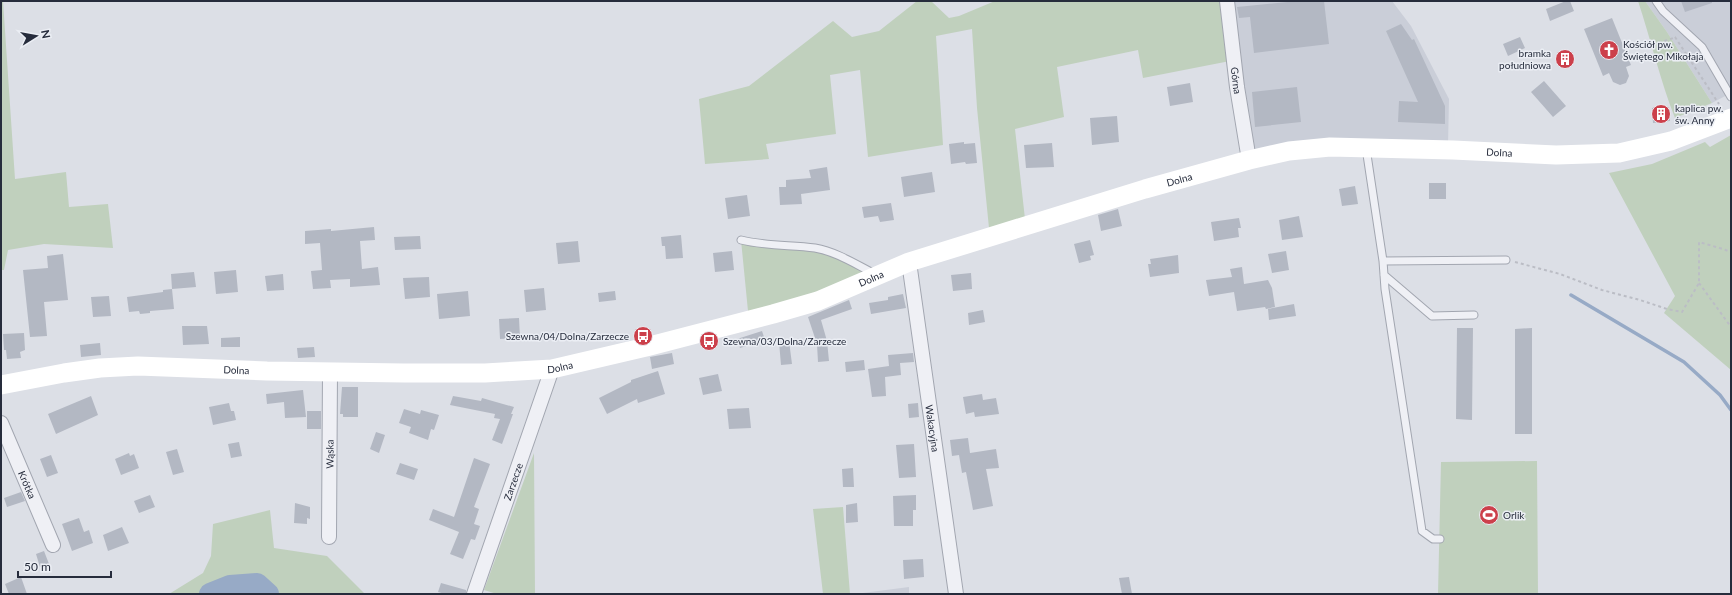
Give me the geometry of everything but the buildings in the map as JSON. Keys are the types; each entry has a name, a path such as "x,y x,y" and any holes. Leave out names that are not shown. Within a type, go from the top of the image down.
{"street":[{"name":"Górna","path":"1227,1 1237,87 1249,160"},
{"name":"Dolna","path":"1,385 64,372 138,366 267,371 485,373 552,369 578,364 818,301 909,262 1077,210 1249,160 1289,151 1313,147 1556,155 1619,153 1671,141 1725,111"},
{"name":"Wakacyjna","path":"909,262 956,594"},
{"name":"Zarzecze","path":"474,594 552,369"},
{"name":"Wąska","path":"329,538 330,371"},
{"name":"Krótka","path":"1,423 53,545"}],"lane":[{"path":"1656,1 1663,12 1702,47 1731,97"},
{"path":"1366,148 1383,261 1385,289 1422,531 1433,539 1440,539"},
{"path":"741,240 756,244 815,248 835,253 877,275"},
{"path":"1383,261 1506,260"},
{"path":"1384,275 1432,316 1474,315"}],"path":[{"path":"1653,45 1675,37 1725,111"},
{"path":"1506,260 1560,274 1602,290 1682,312 1699,283 1699,242 1723,249 1728,252 1731,250"},
{"path":"1699,283 1731,327"}],"shaded area":[{"path":"1232,1 1392,1 1411,26 1449,99 1448,145 1253,152"},
{"path":"1645,1 1731,1 1731,97 1729,94 1712,103 1667,32"},
{"path":"909,587 909,594 855,594"}],"green space":[{"path":"1,1 3,1 15,179 66,172 69,207 108,204 113,248 44,244 8,250 4,270 1,270"},
{"path":"917,1 931,1 949,18 959,16 995,1 1223,1 1230,61 1143,78 1138,50 1057,67 1064,117 1015,129 1025,219 989,228 977,108 972,29 936,36 943,145 868,157 860,70 830,75 836,134 766,144 769,159 705,164 699,99 749,86 833,21 852,37 879,31"},
{"path":"1638,1 1645,1 1667,32 1712,103 1675,118"},
{"path":"1731,135 1731,370 1664,313 1675,296 1609,173 1652,164 1705,142 1710,147"},
{"path":"741,240 815,248 869,271 804,299 748,311"},
{"path":"534,453 535,594 497,594 484,590"},
{"name":"Orlik","path":"1537,461 1538,594 1438,594 1441,462"},
{"path":"843,507 850,594 823,594 813,509"},
{"path":"270,510 274,548 327,556 365,594 169,594 203,573 211,556 213,524"}],"waterway":[{"path":"1571,295 1684,362 1720,395 1731,410"},
{"path":"210,594 230,586 257,584 268,594"}],"place":[{"name":"Kościół pw. Świętego Mikołaja","path":"1609,50"},
{"name":"bramka południowa","path":"1565,59"},
{"name":"kaplica pw. św. Anny","path":"1661,114"},
{"name":"Szewna/04/Dolna/Zarzecze","path":"643,336"},
{"name":"Szewna/03/Dolna/Zarzecze","path":"709,341"},
{"name":"Orlik","path":"1489,515"}]}
